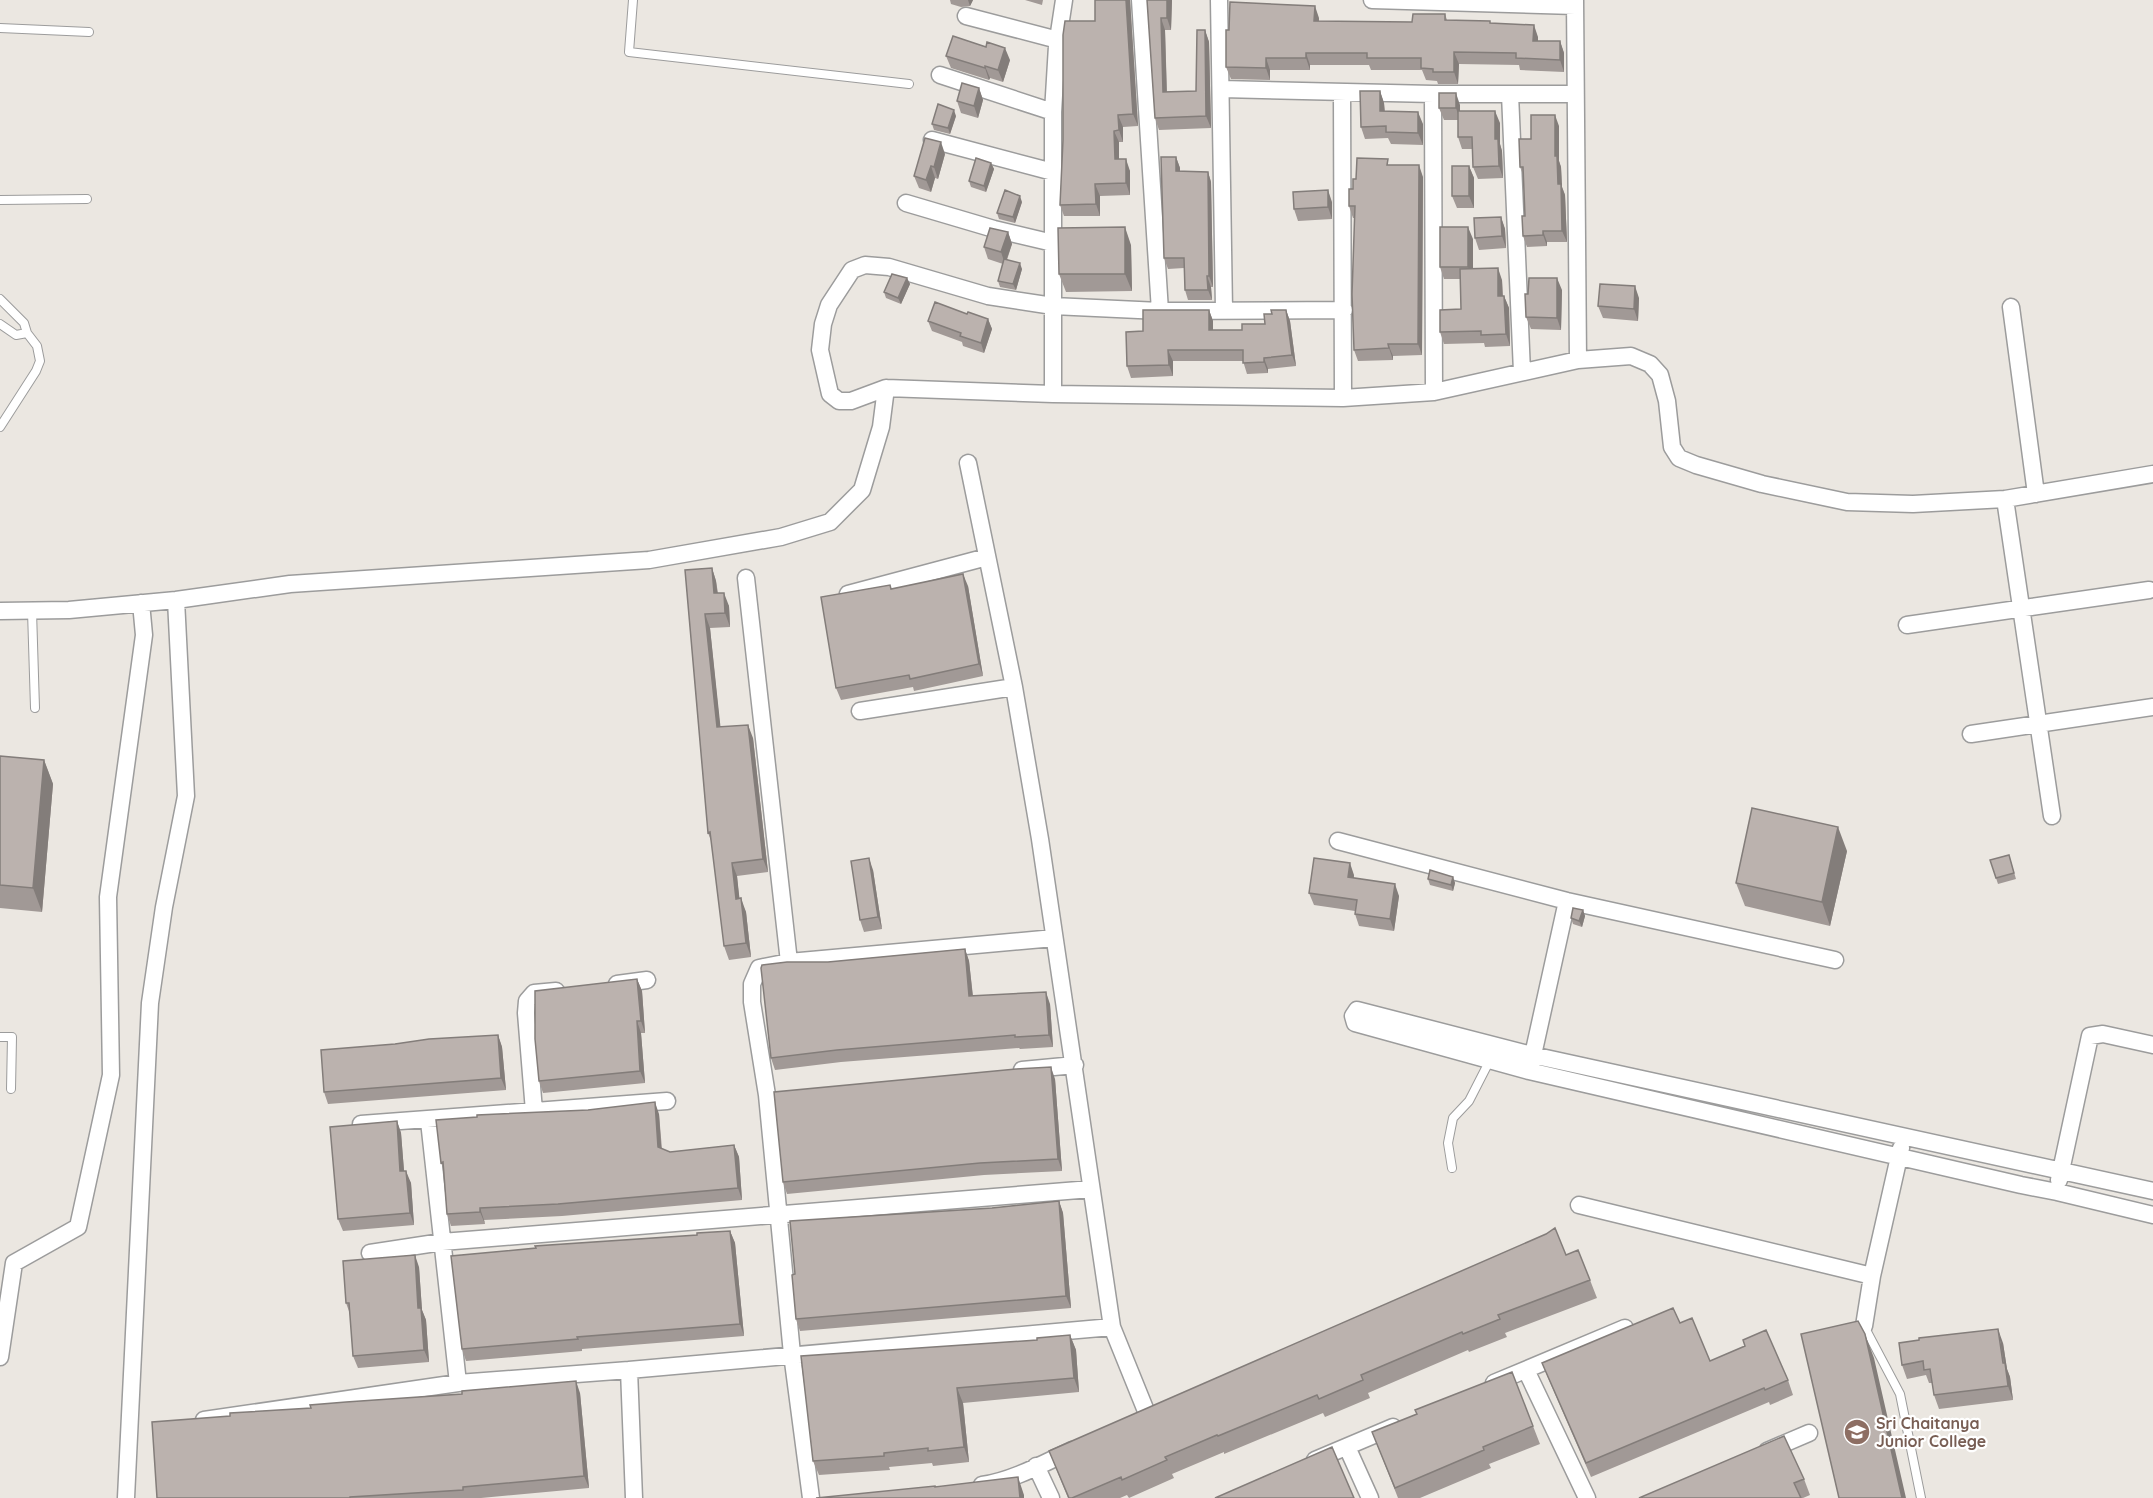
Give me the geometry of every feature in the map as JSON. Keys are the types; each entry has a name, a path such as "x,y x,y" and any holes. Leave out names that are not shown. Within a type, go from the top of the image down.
{"street":[{"path":"1053,394 1053,112 1058,40 1064,0"},
{"path":"1140,0 1160,311"},
{"path":"1219,0 1224,310"},
{"path":"1372,0 1575,3 1578,360"},
{"path":"966,16 1058,40"},
{"path":"940,75 1053,112"},
{"path":"1222,89 1432,94 1574,94"},
{"path":"1342,92 1343,398"},
{"path":"1432,94 1434,392"},
{"path":"1510,94 1522,372"},
{"path":"932,140 1053,172"},
{"path":"906,203 994,229 1053,243"},
{"path":"1344,310 1160,311 1053,306 988,296 889,267 865,266 852,270 829,305 823,324 820,350 830,394 839,401 851,401 886,388 1053,394 1343,398 1434,392 1578,360 1631,356 1650,364 1660,375 1667,400 1672,447 1679,458 1762,484 1847,501 1912,504 2005,499 2153,474"},
{"path":"2011,307 2036,494"},
{"path":"0,611 32,611 176,600 290,584 649,560 781,537 830,522 862,490 880,427 886,388"},
{"path":"968,463 1014,687 1040,839 1112,1327 1148,1416"},
{"path":"2005,499 2052,816"},
{"path":"846,595 987,557"},
{"path":"746,578 789,962"},
{"path":"1907,626 2149,590"},
{"path":"126,1498 150,1003 164,907 186,796 176,600"},
{"path":"0,1358 14,1263 78,1227 111,1075 108,897 144,635 141,603"},
{"path":"860,711 1014,687"},
{"path":"1971,734 2153,706"},
{"path":"1338,841 1567,901 1835,960"},
{"path":"1531,1063 1567,901"},
{"path":"811,1498 792,1354 779,1215 772,1094 752,1002 752,984 759,968 789,962 1054,938"},
{"path":"602,986 647,980"},
{"path":"534,1111 527,1001 534,993 568,990"},
{"path":"2153,1191 1903,1136 1531,1063 1490,1060 1355,1023 1353,1016 1357,1010 1531,1063 1900,1157 2153,1215"},
{"path":"2057,1192 2090,1036 2103,1034 2153,1046"},
{"path":"1004,1072 1075,1065"},
{"path":"361,1124 429,1121 667,1101"},
{"path":"429,1121 458,1383"},
{"path":"1864,1326 1872,1276 1903,1136"},
{"path":"370,1253 442,1242 1091,1190"},
{"path":"1579,1205 1872,1276"},
{"path":"1484,1388 1641,1322"},
{"path":"190,1421 458,1383 1112,1327"},
{"path":"628,1370 634,1498"},
{"path":"1526,1370 1587,1498"},
{"path":"1305,1464 1410,1420"},
{"path":"1755,1456 1809,1433"},
{"path":"967,1488 991,1484 1087,1443"},
{"path":"1347,1447 1370,1498"},
{"path":"1036,1466 1051,1498"}],"lane":[{"path":"633,0 629,52 909,84"},
{"path":"0,28 89,32"},
{"path":"0,200 87,199"},
{"path":"0,299 24,323 27,333 37,346 40,361 0,427"},
{"path":"0,324 16,335 27,333"},
{"path":"32,611 35,708"},
{"path":"0,1037 12,1037 11,1089"},
{"path":"1452,1168 1448,1143 1453,1118 1469,1101 1490,1060"},
{"path":"1864,1326 1900,1394 1921,1498"}],"building":[{"path":"1095,0 1126,0 1133,114 1118,115 1119,130 1114,131 1115,159 1126,159 1126,183 1095,184 1096,204 1060,205 1065,21 1095,21"},
{"path":"1147,0 1167,0 1167,18 1161,18 1163,92 1196,91 1197,30 1205,30 1206,116 1155,118"},
{"path":"1230,2 1315,6 1314,21 1412,22 1413,14 1445,14 1445,20 1534,25 1533,41 1560,41 1560,60 1516,58 1516,53 1454,52 1454,72 1433,72 1433,69 1421,68 1421,58 1367,58 1367,53 1306,53 1306,58 1266,58 1266,68 1226,67 1226,30 1229,30"},
{"path":"953,36 986,47 987,42 1005,48 998,70 946,56"},
{"path":"962,83 979,88 974,106 957,101"},
{"path":"1360,91 1380,91 1380,111 1418,112 1418,133 1386,132 1386,126 1361,127"},
{"path":"1439,93 1456,93 1456,108 1439,108"},
{"path":"938,104 954,110 948,128 932,124"},
{"path":"1458,111 1495,111 1495,139 1498,139 1499,166 1473,167 1472,137 1458,137"},
{"path":"1531,115 1555,115 1555,156 1557,156 1558,184 1561,184 1562,231 1543,231 1543,235 1523,236 1522,216 1525,216 1523,167 1520,167 1519,139 1531,139"},
{"path":"925,138 941,142 934,167 931,166 926,180 914,176"},
{"path":"1161,157 1176,157 1176,171 1208,172 1208,290 1185,290 1184,258 1164,258"},
{"path":"976,158 991,163 984,186 969,181"},
{"path":"1357,158 1388,159 1387,165 1419,165 1418,344 1388,344 1389,348 1354,350 1352,294 1355,206 1349,206 1349,189 1353,189 1353,179 1356,179"},
{"path":"1452,166 1469,166 1469,196 1452,196"},
{"path":"1005,190 1020,196 1013,217 997,213"},
{"path":"1328,190 1328,207 1294,209 1293,192"},
{"path":"1501,217 1502,236 1475,238 1474,218"},
{"path":"1125,227 1125,274 1059,274 1058,228"},
{"path":"1440,227 1468,227 1468,267 1440,267"},
{"path":"990,228 1008,232 1001,252 984,247"},
{"path":"1004,259 1020,263 1013,284 998,281"},
{"path":"1498,268 1498,296 1504,296 1506,334 1481,335 1481,331 1440,332 1440,310 1461,309 1460,269"},
{"path":"892,274 907,278 898,298 884,292"},
{"path":"1529,278 1557,278 1557,318 1526,317 1525,294 1528,294"},
{"path":"1600,284 1635,286 1634,309 1598,306"},
{"path":"935,302 988,319 981,343 928,321"},
{"path":"1143,310 1209,310 1209,330 1242,330 1242,324 1265,324 1264,314 1272,314 1271,310 1286,310 1292,355 1264,358 1264,362 1243,363 1243,350 1168,350 1169,365 1127,366 1126,332 1143,331"},
{"path":"712,568 714,593 724,593 725,613 705,614 717,727 748,725 763,859 732,863 736,899 741,898 746,943 724,946 710,832 708,833 685,570"},
{"path":"963,574 979,664 910,679 909,675 836,688 821,597 890,585 891,589"},
{"path":"0,756 44,760 33,888 0,885"},
{"path":"1752,808 1838,827 1822,902 1736,883"},
{"path":"2009,855 2014,873 1996,878 1990,860"},
{"path":"869,858 878,917 860,920 851,861"},
{"path":"1314,858 1350,863 1348,877 1395,884 1390,919 1355,914 1357,900 1309,893"},
{"path":"1430,870 1453,877 1451,885 1428,879"},
{"path":"1573,908 1583,910 1579,921 1571,918"},
{"path":"965,949 969,996 1046,992 1049,1035 1015,1037 1015,1035 771,1058 762,965 787,962 828,962"},
{"path":"637,979 641,1021 637,1021 640,1071 539,1081 535,1039 535,991"},
{"path":"498,1035 501,1078 324,1092 321,1050 429,1039"},
{"path":"1051,1067 1058,1159 980,1163 783,1182 774,1092"},
{"path":"655,1102 658,1147 670,1152 734,1145 738,1188 558,1204 480,1208 480,1212 447,1214 443,1162 441,1163 436,1120 477,1117 477,1115 588,1110"},
{"path":"397,1121 400,1171 406,1171 410,1213 338,1219 330,1127"},
{"path":"1059,1201 1066,1296 796,1319 790,1221 992,1208"},
{"path":"1555,1228 1566,1255 1578,1250 1590,1280 1498,1315 1500,1319 1463,1334 1462,1332 1361,1375 1363,1380 1319,1399 1317,1395 1165,1457 1167,1460 1122,1480 1121,1477 1069,1498 1049,1451 1546,1234"},
{"path":"730,1231 740,1324 462,1349 451,1256 536,1248 535,1246"},
{"path":"415,1255 418,1308 421,1308 424,1350 353,1356 343,1261"},
{"path":"1673,1308 1680,1323 1692,1318 1710,1361 1745,1346 1743,1340 1766,1330 1788,1380 1586,1463 1542,1363"},
{"name":"Sri Chaitanya Junior College","path":"1858,1321 1865,1334 1902,1498 1839,1498 1801,1334"},
{"path":"1998,1329 2008,1386 1934,1395 1930,1369 1924,1370 1923,1361 1902,1365 1899,1343 1919,1340 1919,1338"},
{"path":"1070,1335 1074,1378 957,1388 964,1447 928,1451 928,1448 884,1453 884,1456 813,1461 801,1356 1037,1340 1037,1338"},
{"path":"1512,1372 1533,1426 1483,1447 1484,1450 1395,1488 1372,1432 1417,1414 1415,1410"},
{"path":"576,1381 584,1476 463,1487 463,1490 350,1498 157,1498 152,1422 230,1416 230,1413 311,1408 310,1405 462,1394 462,1391"},
{"path":"1784,1436 1804,1479 1794,1483 1801,1498 1639,1498"},
{"path":"1332,1447 1354,1498 1215,1498"},
{"path":"1018,1477 1020,1498 816,1498 935,1487"}],"place":[{"name":"Sri Chaitanya Junior College","path":"1857,1432"}]}
